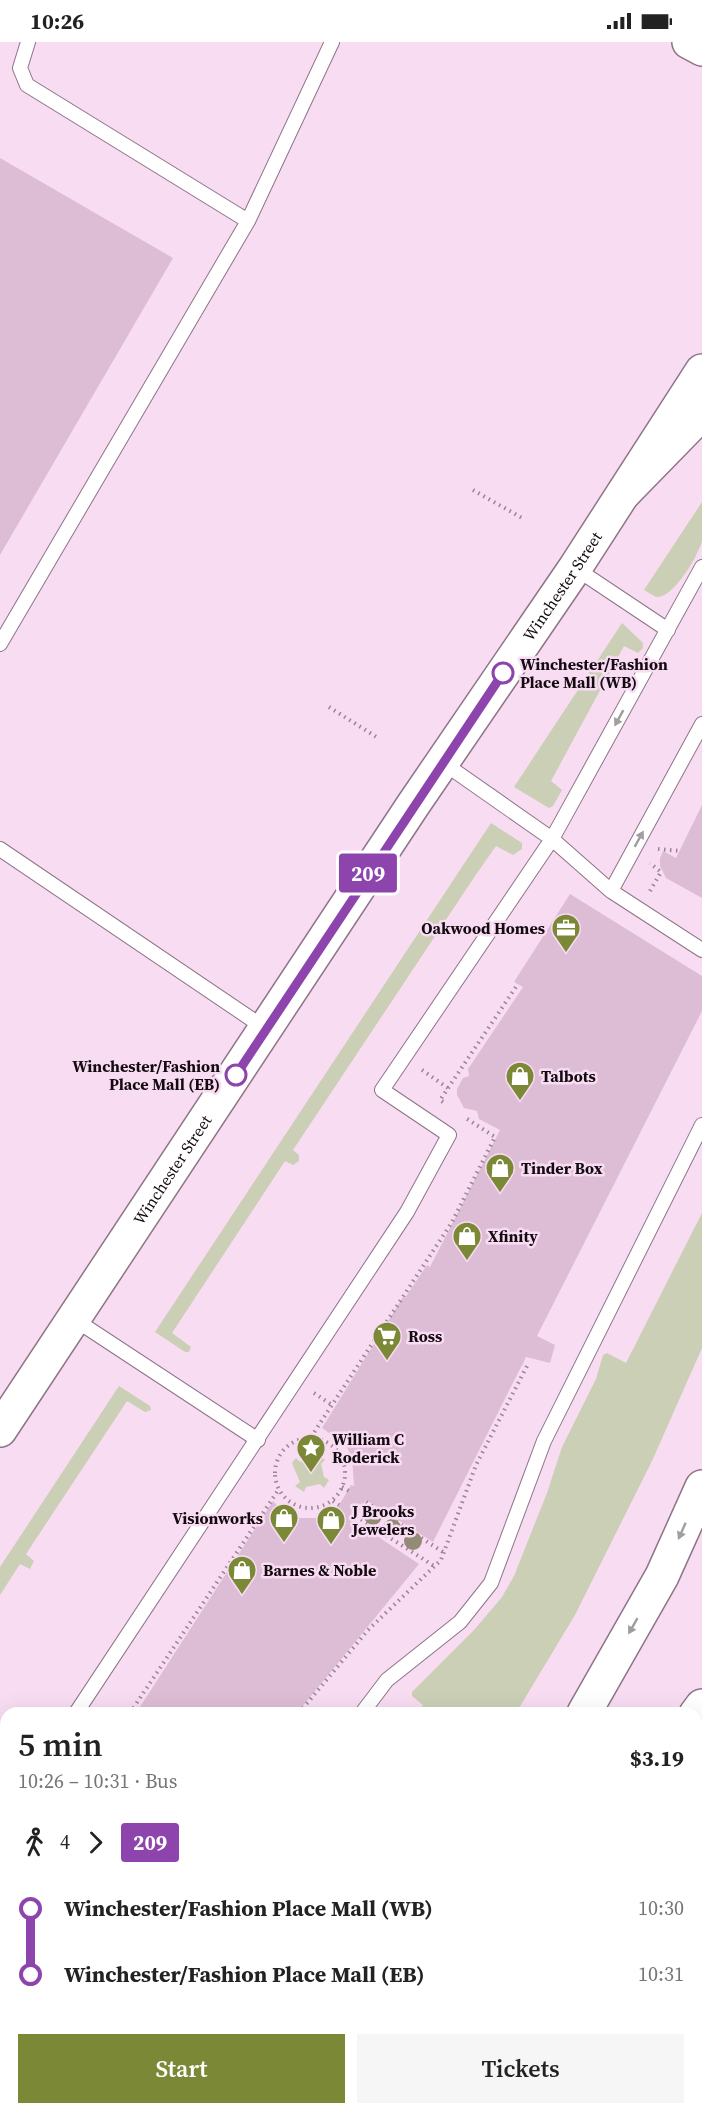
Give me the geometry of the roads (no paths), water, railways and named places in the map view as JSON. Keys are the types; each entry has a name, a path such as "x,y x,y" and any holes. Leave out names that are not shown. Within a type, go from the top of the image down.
{"main road":[{"path":"689,42 702,49"},
{"name":"Winchester Street","path":"0,1430 442,762 575,568 702,371"},
{"path":"623,494 702,413"},
{"path":"587,1707 662,1576 702,1487"}],"lane":[{"path":"28,42 20,68 27,85 248,221"},
{"path":"0,644 248,221 332,42"},
{"path":"80,1707 407,1212 449,1135 382,1090 552,839 702,567"},
{"path":"575,568 668,630"},
{"path":"611,891 702,724"},
{"path":"442,762 552,839 611,891 702,950"},
{"path":"0,849 266,1029"},
{"path":"367,1707 387,1680 460,1622 491,1583 544,1441 702,1125"},
{"path":"74,1319 258,1440"}],"place":[{"name":"Winchester/Fashion Place Mall (WB)","path":"503,673"},
{"name":"Oakwood Homes","path":"566,954"},
{"name":"Winchester/Fashion Place Mall (EB)","path":"236,1075"},
{"name":"Talbots","path":"520,1102"},
{"name":"Tinder Box","path":"500,1194"},
{"name":"Xfinity","path":"467,1262"},
{"name":"Ross","path":"387,1362"},
{"name":"William C Roderick","path":"311,1474"},
{"name":"Visionworks","path":"284,1544"},
{"name":"J Brooks Jewelers","path":"331,1546"},
{"name":"Barnes & Noble","path":"242,1596"}]}
